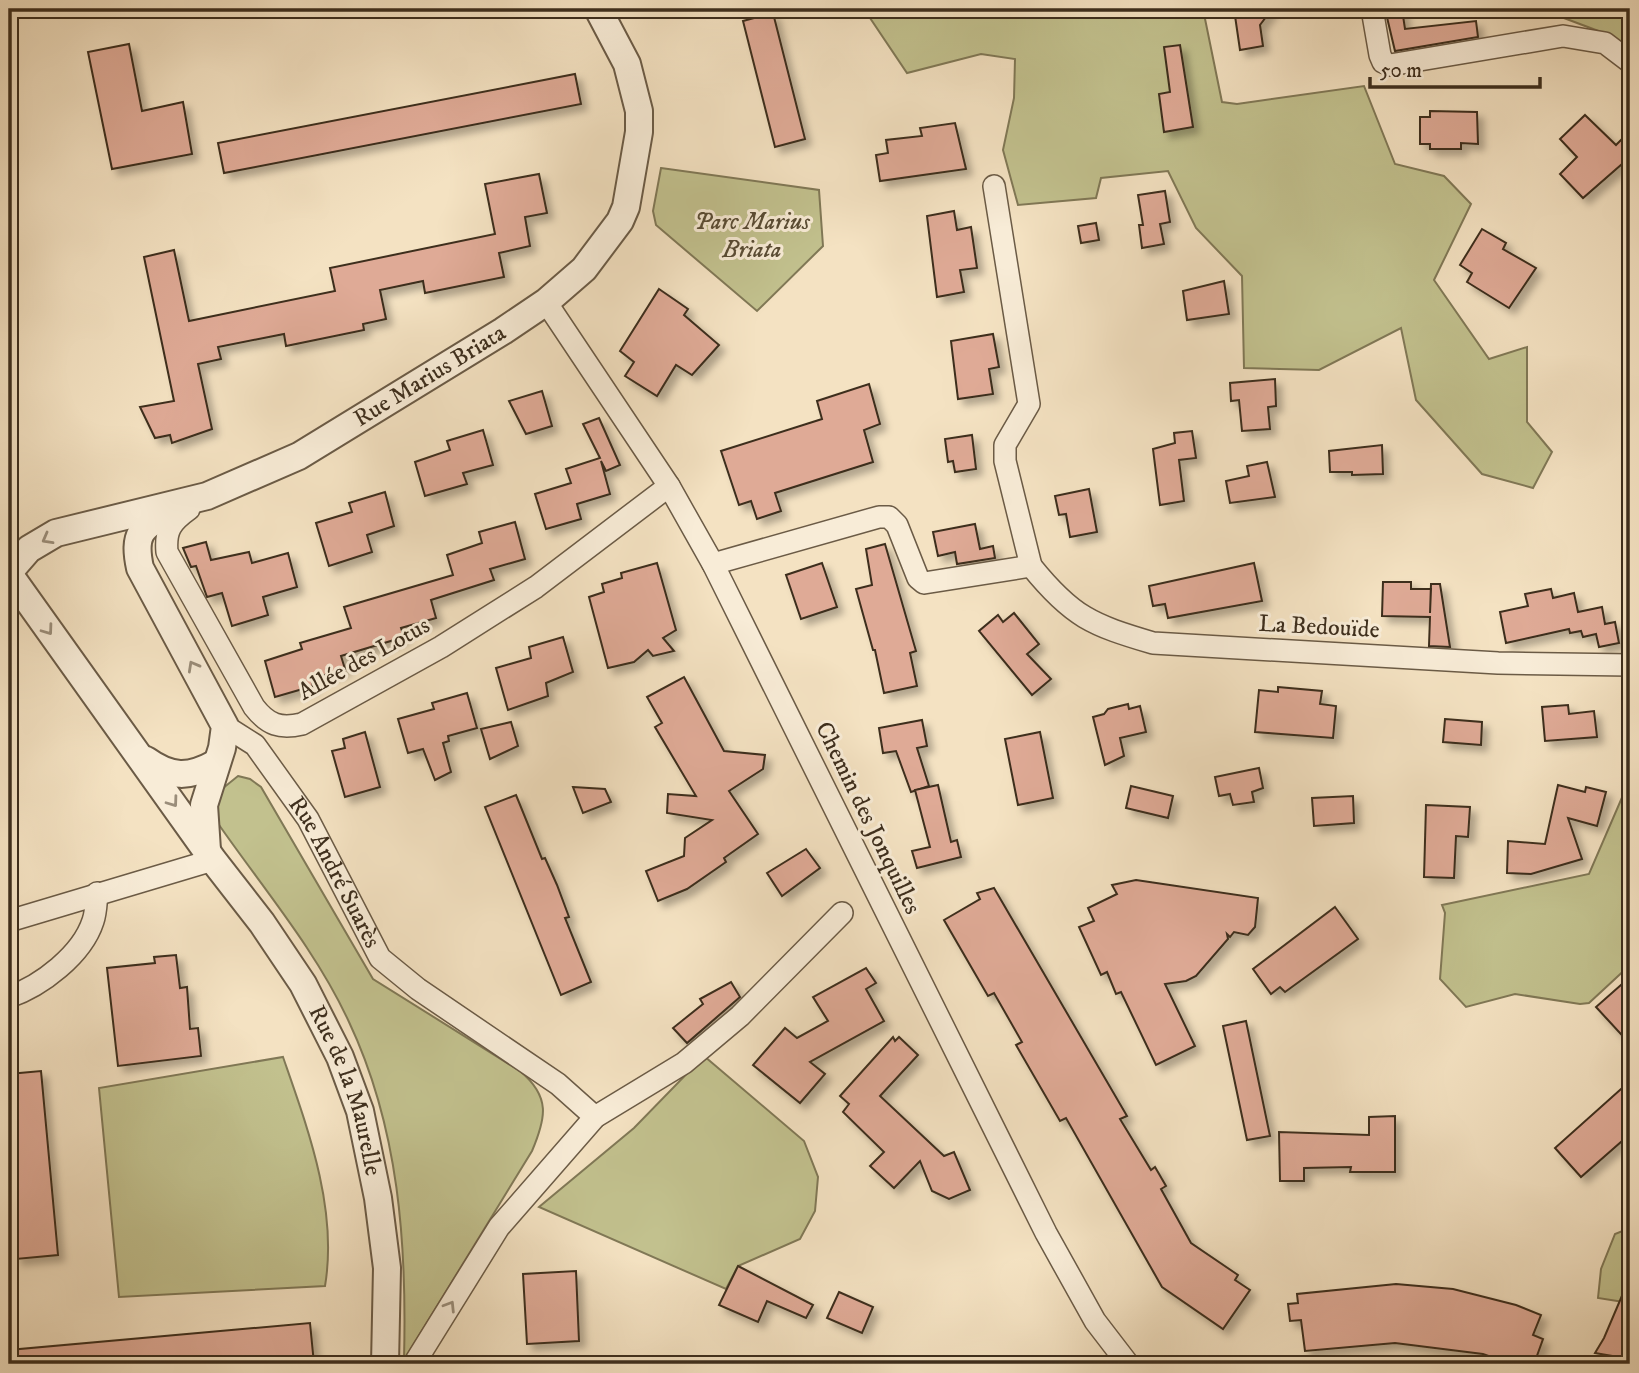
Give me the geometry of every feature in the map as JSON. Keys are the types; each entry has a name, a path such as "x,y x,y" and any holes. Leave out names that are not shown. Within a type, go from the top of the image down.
{"street":[{"name":"Rue Marius Briata","path":"9,573 29,549 56,533 207,496 299,456 546,302 584,269 620,221 628,194 639,132 639,111 627,64 598,9"},
{"path":"1372,9 1380,55 1383,62 1390,65 1563,36 1605,43 1630,62"},
{"name":"La Bedouïde","path":"995,186 1029,404 1005,445 1005,461 1031,566 1054,595 1077,615 1105,629 1153,643 1498,663 1630,666"},
{"name":"Chemin des Jonquilles","path":"546,302 669,486 713,564 1046,1233 1095,1321 1128,1364"},
{"name":"Allée des Lotus","path":"207,496 172,521 166,535 167,552 254,707 263,720 284,728 302,724 441,647 537,587 669,486"},
{"path":"139,568 135,545 142,530 154,520 207,496"},
{"path":"713,564 879,517 889,517 897,525 918,578 924,583 1031,566"},
{"name":"Rue André Suarès","path":"86,526 113,540 139,568 225,726 255,745 308,819 380,958 418,989 558,1084 595,1116"},
{"name":"Rue de la Maurelle","path":"9,573 210,855 262,923 303,985 340,1057 360,1111 377,1198 387,1268 385,1364"},
{"path":"9,921 210,855 204,805 222,748 225,726"},
{"name":"Rue de la Maurelle","path":"139,755 162,771 178,776 198,773 216,763"},
{"path":"9,998 51,975 80,942 93,922 97,894"},
{"path":"414,1364 499,1227 595,1116 684,1063 740,1016 842,913"}],"green space":[{"path":"864,9 1203,9 1222,102 1237,104 1364,86 1395,164 1444,176 1471,204 1434,280 1489,359 1527,347 1527,422 1552,452 1533,488 1482,474 1416,400 1401,328 1319,370 1244,368 1242,276 1196,228 1168,171 1101,178 1096,198 1018,205 1003,150 1014,98 1015,59 981,54 907,73"},
{"path":"1540,9 1630,9 1630,53 1601,32"},
{"name":"Parc Marius Briata","path":"661,168 819,190 823,246 757,311 656,225 653,211"},
{"path":"238,776 250,779 261,787 373,979 520,1071 537,1090 541,1099 543,1118 532,1151 404,1360 401,1230 389,1145 379,1103 366,1062 336,995 288,919 217,822 217,793"},
{"path":"1630,779 1630,965 1589,1003 1515,994 1466,1007 1440,979 1445,913 1442,905 1589,874"},
{"path":"704,1056 804,1141 818,1177 815,1211 800,1239 738,1266 726,1289 539,1207 634,1128"},
{"path":"283,1057 311,1141 324,1199 328,1257 325,1286 119,1297 99,1088"},
{"path":"1630,1228 1630,1303 1598,1298 1601,1269 1615,1234"}],"building":[{"path":"1234,9 1272,9 1260,25 1263,46 1240,50"},
{"path":"1385,9 1402,9 1405,29 1476,21 1478,37 1395,51"},
{"path":"773,13 805,139 775,147 743,21"},
{"path":"129,44 142,111 183,102 192,154 112,169 88,52"},
{"path":"1180,45 1193,127 1164,132 1159,94 1170,92 1164,47"},
{"path":"575,74 581,104 224,173 218,143"},
{"path":"1430,111 1477,112 1478,144 1461,143 1461,149 1430,149 1430,144 1420,144 1420,117 1430,117"},
{"path":"1585,115 1616,145 1630,131 1630,157 1583,198 1560,174 1577,157 1560,139"},
{"path":"955,123 966,169 880,181 876,155 888,153 886,140 922,136 920,128"},
{"path":"539,174 547,213 525,217 530,246 499,253 504,277 425,293 423,281 380,290 386,319 363,324 364,330 286,346 284,334 218,347 221,359 198,364 212,429 172,443 170,435 155,438 140,407 174,401 144,257 174,250 189,321 335,291 330,268 495,234 485,184"},
{"path":"1165,191 1170,222 1160,224 1164,244 1142,248 1139,225 1143,225 1138,195"},
{"path":"954,211 957,230 971,227 977,268 960,270 964,292 937,297 927,216"},
{"path":"1096,223 1099,240 1081,243 1078,226"},
{"path":"1482,229 1506,243 1503,249 1536,268 1509,308 1467,282 1472,273 1460,265"},
{"path":"1224,281 1229,314 1187,320 1183,291"},
{"path":"659,289 688,309 684,315 719,345 692,375 676,365 657,396 625,376 634,362 620,351"},
{"path":"993,334 999,367 989,369 993,394 958,399 951,341"},
{"path":"1275,379 1276,406 1268,407 1270,429 1242,431 1239,400 1231,401 1230,383"},
{"path":"869,384 880,424 864,430 873,462 775,493 781,511 757,519 751,501 739,505 721,451 822,419 817,401"},
{"path":"542,391 552,426 526,434 509,401"},
{"path":"599,418 620,465 606,471 601,461 610,494 577,504 581,519 546,529 535,494 571,483 566,469 600,458 583,424"},
{"path":"483,430 493,465 463,473 467,484 425,496 415,462 450,450 447,441"},
{"path":"1192,431 1196,458 1179,460 1184,501 1160,505 1153,449 1175,443 1174,433"},
{"path":"972,435 976,469 955,472 953,461 948,462 945,439"},
{"path":"1382,445 1383,474 1352,475 1352,472 1330,472 1329,451"},
{"path":"1267,462 1275,497 1230,503 1226,481 1249,476 1247,466"},
{"path":"1089,489 1097,532 1070,537 1066,514 1059,515 1055,496"},
{"path":"385,492 394,526 367,535 372,552 329,566 316,523 352,512 349,503"},
{"path":"515,522 525,559 490,569 494,580 431,600 436,618 401,628 404,637 341,656 345,669 311,679 313,686 275,697 265,661 302,649 300,643 351,628 344,607 453,575 447,555 482,543 479,532"},
{"path":"975,524 980,549 993,546 995,558 957,564 955,552 938,556 933,532"},
{"path":"206,542 211,560 249,552 252,563 288,553 297,587 263,597 268,615 232,626 222,593 207,597 196,566 191,567 183,548"},
{"path":"885,544 916,651 910,653 917,686 884,693 875,650 856,589 872,585 866,549"},
{"path":"657,563 676,630 663,638 674,651 653,656 648,650 634,662 608,668 589,597 604,592 602,584 622,578 621,573"},
{"path":"822,563 837,607 801,619 786,575"},
{"path":"1254,563 1262,601 1168,618 1165,604 1153,606 1149,586"},
{"path":"1383,582 1411,582 1411,589 1431,589 1431,584 1440,584 1450,647 1429,646 1430,617 1382,616"},
{"path":"1551,589 1553,598 1574,593 1578,612 1602,607 1605,624 1615,622 1619,643 1599,647 1596,634 1583,637 1581,631 1570,633 1569,629 1506,643 1500,612 1528,606 1525,594"},
{"path":"1014,613 1039,644 1027,654 1051,679 1032,695 979,631 998,615 1003,622"},
{"path":"563,637 573,672 546,683 548,696 508,710 496,668 531,658 529,647"},
{"path":"684,677 724,751 765,755 763,769 729,791 758,834 724,858 726,862 687,889 658,901 646,871 684,856 685,838 712,820 667,813 668,794 696,796 655,727 662,723 647,697"},
{"path":"1278,687 1322,691 1320,704 1336,706 1333,738 1255,732 1259,690 1278,692"},
{"path":"467,693 477,728 448,736 449,741 443,743 451,772 435,780 423,749 408,753 398,719 434,709 432,703"},
{"path":"1128,704 1129,709 1140,706 1146,732 1120,738 1124,756 1105,765 1093,717 1104,714 1108,709"},
{"path":"1568,705 1569,714 1594,711 1597,737 1545,741 1542,707"},
{"path":"1445,719 1482,722 1481,745 1443,742"},
{"path":"922,720 927,746 917,748 929,786 911,792 896,751 883,753 879,728"},
{"path":"511,722 518,746 490,759 481,729"},
{"path":"365,732 380,787 345,797 332,751 345,748 343,739"},
{"path":"1040,732 1053,798 1018,805 1005,739"},
{"path":"1259,768 1263,788 1252,792 1254,802 1233,805 1230,794 1219,796 1215,777"},
{"path":"938,785 951,842 957,840 961,857 917,868 912,851 930,847 915,790"},
{"path":"1558,785 1585,792 1586,787 1606,792 1597,826 1568,818 1582,859 1531,874 1507,873 1508,841 1545,844"},
{"path":"1131,786 1173,796 1168,818 1126,808"},
{"path":"573,787 605,789 611,802 583,813"},
{"path":"516,795 542,859 545,858 557,885 569,917 565,918 591,982 561,995 485,807"},
{"path":"1353,796 1354,823 1314,826 1312,798"},
{"path":"1426,805 1470,807 1468,837 1456,836 1454,878 1424,877"},
{"path":"806,849 820,868 782,896 767,873"},
{"path":"1136,880 1258,898 1255,927 1248,935 1234,932 1230,937 1227,934 1228,939 1196,976 1186,981 1165,984 1195,1046 1156,1065 1121,992 1116,994 1107,972 1101,975 1079,927 1094,921 1088,908 1117,894 1112,885"},
{"path":"994,888 1127,1116 1120,1119 1151,1170 1155,1167 1166,1186 1161,1189 1191,1243 1238,1275 1235,1280 1250,1290 1223,1329 1162,1287 1066,1118 1060,1121 1016,1045 1022,1042 994,993 988,996 944,920 980,899 977,893"},
{"path":"1335,907 1358,939 1285,992 1280,987 1271,994 1253,969"},
{"path":"176,955 180,988 187,987 190,1029 198,1028 201,1056 118,1066 107,968 155,963 154,957"},
{"path":"866,968 876,983 866,989 884,1021 810,1062 825,1074 800,1103 753,1065 785,1028 797,1038 828,1021 813,997"},
{"path":"1630,977 1630,1044 1596,1007"},
{"path":"731,982 740,997 687,1043 673,1028 703,1004 700,999"},
{"path":"1246,1021 1270,1136 1247,1140 1223,1026"},
{"path":"893,1037 895,1041 899,1037 918,1055 880,1096 944,1156 954,1152 970,1190 949,1199 932,1191 920,1161 894,1188 870,1166 884,1152 843,1112 849,1104 840,1096"},
{"path":"41,1071 58,1255 16,1259 9,1182 9,1074"},
{"path":"1630,1081 1630,1134 1581,1177 1555,1148"},
{"path":"1395,1116 1395,1172 1350,1172 1351,1167 1304,1168 1304,1181 1280,1181 1279,1132 1369,1135 1369,1117"},
{"path":"738,1266 813,1305 806,1318 767,1301 758,1322 719,1305"},
{"path":"576,1271 579,1341 527,1344 523,1274"},
{"path":"1630,1277 1630,1359 1595,1353 1604,1338"},
{"path":"1396,1284 1453,1289 1516,1305 1541,1315 1533,1335 1543,1339 1534,1364 1511,1364 1483,1354 1395,1343 1305,1351 1301,1320 1290,1321 1288,1304 1298,1303 1297,1294"},
{"path":"839,1292 873,1307 862,1333 827,1318"},
{"path":"310,1323 314,1364 9,1364 9,1350"}]}
